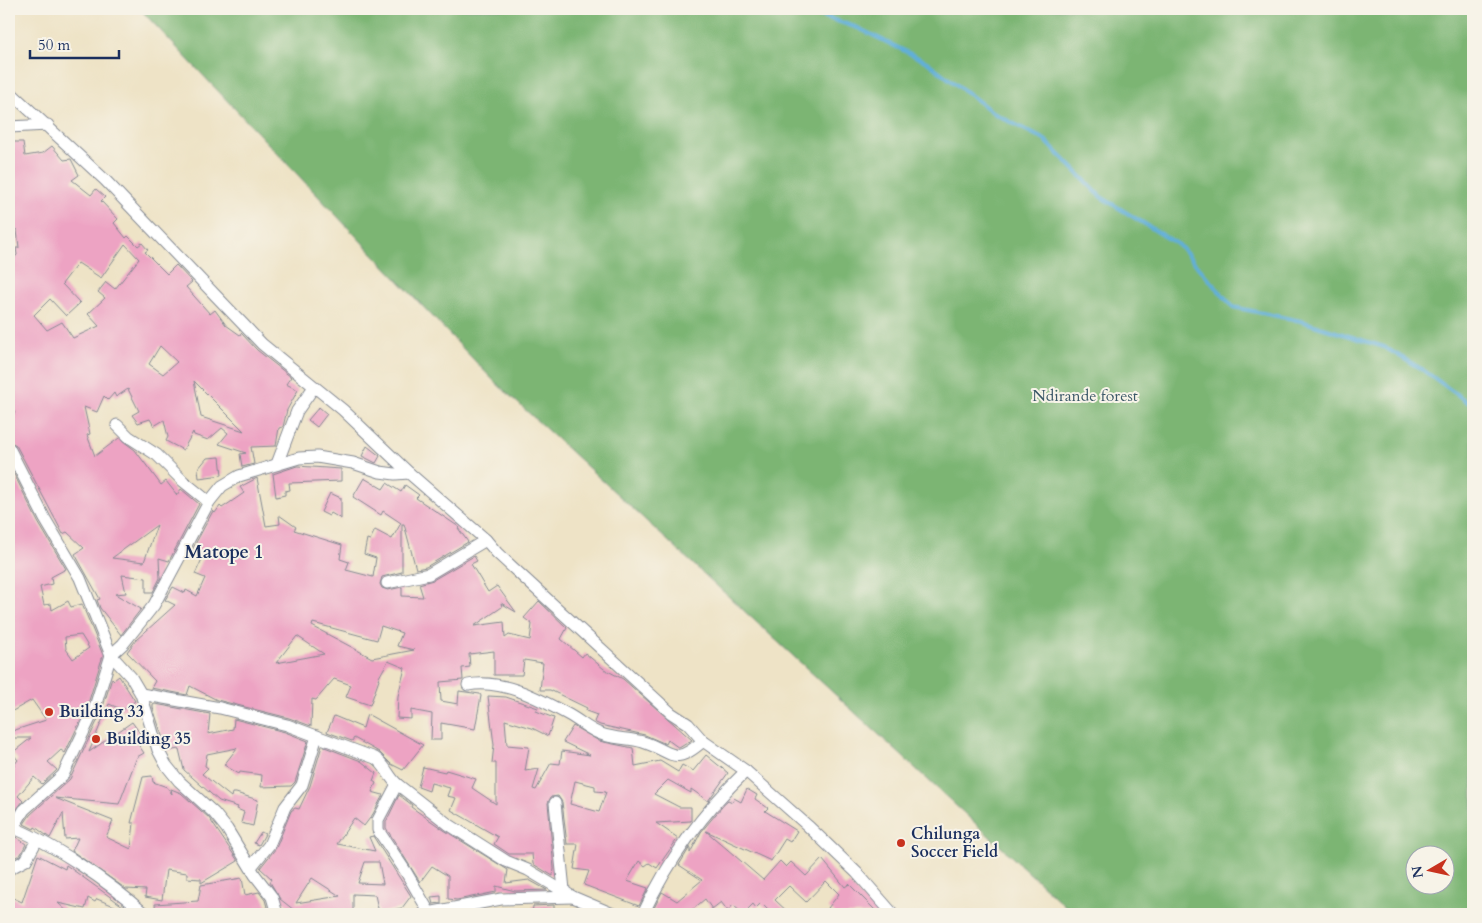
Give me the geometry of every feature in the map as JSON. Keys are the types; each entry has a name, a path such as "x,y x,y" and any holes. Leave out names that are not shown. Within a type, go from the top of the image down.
{"street":[{"path":"9,91 48,125 104,180 262,344 343,410 409,473 486,540 601,649 649,690 671,713 688,724 703,740 746,770 857,873 893,914"},
{"path":"9,127 48,125"},
{"path":"277,464 297,411 314,388"},
{"path":"117,425 129,437 157,455 183,481 209,502"},
{"path":"9,448 46,519 80,578 111,655 131,677 141,694 158,750 166,765 214,813 272,897 277,914"},
{"path":"145,914 111,885 37,840 11,827 24,810 63,775 94,710 111,655 138,627 154,605 209,502 230,481 300,458 317,458 353,463 395,474 409,473"},
{"path":"387,583 429,574 486,540"},
{"path":"468,685 489,684 505,687 549,705 601,734 638,740 672,755 688,754 703,740"},
{"path":"141,694 220,708 286,725 382,762 389,777 467,837 506,861 568,894 614,914"},
{"path":"251,867 269,845 285,807 302,785 317,736"},
{"path":"643,914 672,859 700,819 719,796 746,770"},
{"path":"397,784 380,814 377,824 378,830 406,872 426,913 501,899 568,894"},
{"path":"555,803 568,894"},
{"path":"9,869 26,860 37,840"}],"green space":[{"name":"Ndirande forest","path":"140,9 1473,9 1473,914 1074,914 494,381"}],"building":[{"path":"9,142 23,142 25,156 43,153 52,146 64,160 71,159 79,175 72,180 91,195 96,189 105,197 101,201 118,219 114,223 126,238 128,236 138,246 142,243 148,250 145,252 167,274 176,265 192,282 186,287 210,314 215,310 226,325 240,335 241,333 257,350 291,377 286,384 298,390 287,410 283,427 279,428 276,446 251,447 254,464 242,467 240,454 246,453 219,444 228,433 222,428 208,440 194,435 193,432 183,450 166,441 168,437 164,420 154,426 150,419 138,423 132,415 139,411 128,389 116,397 114,393 108,400 104,396 97,412 84,407 90,434 87,435 95,456 119,438 135,450 161,485 166,481 177,495 181,489 199,504 169,561 159,558 160,578 153,592 146,592 146,578 122,575 126,593 115,594 141,609 121,635 100,608 97,600 100,599 75,554 84,548 67,532 63,534 16,445 9,441 9,419 15,412 9,405 9,264 17,255 16,248 19,248 17,230 9,227 13,217 9,216","holes":["125,244 139,259 115,289 106,282 98,292 105,298 88,314 99,326 73,338 62,322 47,330 34,315 50,299 66,316 80,303 62,284 78,263 101,278","160,346 177,362 163,374 149,364","194,381 244,431 201,417","157,525 144,562 112,558"]},
{"path":"319,407 327,414 317,427 308,420"},
{"path":"367,446 380,456 376,463 362,456"},
{"path":"220,457 222,475 199,478 198,469 207,458"},
{"path":"9,464 38,522 66,569 51,577 52,584 40,587 44,605 51,604 52,610 68,601 71,607 82,604 103,655 87,707 65,753 61,750 48,762 57,770 42,784 34,777 18,796 23,801 10,819 9,771 18,760 12,753 31,738 9,738 9,732 46,720 32,700 9,713","holes":["81,635 89,648 73,659 66,649 65,637"]},
{"path":"297,466 341,469 341,481 289,483 290,490 285,491 285,495 276,497 273,474"},
{"path":"257,478 266,526 280,524 279,515 296,527 294,530 342,545 340,559 349,562 346,570 373,577 376,558 364,554 367,539 370,540 375,530 392,539 401,523 383,511 381,515 353,497 364,478 383,489 387,483 401,492 405,485 419,495 416,498 459,527 468,542 426,567 416,569 404,524 402,524 402,572 382,577 380,584 382,588 388,590 402,587 402,596 423,597 419,584 433,580 474,556 477,561 471,564 488,592 497,586 516,612 501,603 502,607 474,626 504,622 505,638 509,635 530,640 532,624 524,618 539,601 567,628 561,639 582,657 585,653 604,669 623,679 692,740 679,748 668,740 666,744 645,735 600,725 594,722 597,715 586,711 587,708 550,690 540,690 543,663 524,660 522,675 494,675 494,651 469,654 470,667 462,668 463,680 440,682 441,701 458,704 459,691 480,694 481,696 475,729 441,723 441,740 431,740 432,714 411,710 411,719 397,718 398,696 405,668 388,661 378,679 370,705 346,697 351,685 334,679 316,700 312,699 311,726 289,718 217,700 190,686 187,695 151,688 155,681 127,652 136,640 175,605 165,600 173,587 185,593 186,590 197,596 205,578 195,574 203,557 192,550 213,511 215,513 220,506 222,508 244,493 240,487","holes":["313,623 377,640 381,626 402,633 397,646 414,650 372,658 312,626","297,636 324,654 276,663"]},
{"path":"330,493 341,498 341,519 331,513 329,516 321,512"},
{"path":"119,676 135,701 123,710 109,704 89,752 132,722 142,736 133,737 144,753 137,757 119,804 55,798 113,821 106,837 131,849 134,823 131,823 143,777 152,776 153,782 167,787 172,794 171,789 181,793 209,818 238,861 201,883 201,879 187,878 187,873 166,870 162,900 145,897 146,890 126,889 72,851 78,838 65,839 63,813 50,838 35,827 34,829 24,824 30,815 70,779 101,713 112,678 114,680"},
{"path":"488,696 506,697 538,708 536,711 554,718 548,736 532,728 505,720 507,745 529,747 525,771 539,769 533,789 536,790 551,763 560,764 562,751 590,755 563,742 573,726 599,741 633,748 635,766 660,761 678,772 682,765 693,771 706,755 728,773 708,801 691,789 691,793 668,780 654,794 679,807 691,807 691,821 656,823 678,838 657,868 649,863 645,866 639,861 627,881 648,888 639,906 584,885 589,871 574,869 578,844 567,844 562,802 558,796 551,797 548,803 553,876 533,864 532,854 509,854 494,844 498,837 451,810 456,798 447,796 450,788 431,783 429,791 418,787 423,767 445,772 446,770 476,779 472,788 496,804 496,763 492,763 494,745","holes":["575,781 595,786 595,791 606,792 599,812 570,804"]},
{"path":"155,704 210,714 208,734 233,729 234,719 285,732 308,741 295,782 291,786 261,787 262,775 240,772 239,774 224,765 237,748 207,754 205,766 208,768 202,774 231,797 232,793 236,793 258,800 253,826 241,823 244,812 237,809 238,807 219,801 184,770 179,749 167,751 153,708"},
{"path":"367,714 423,745 403,770 391,764 379,752 354,738 352,741 327,732 334,716 363,728"},
{"path":"322,746 361,761 376,773 373,781 376,783 372,792 383,795 373,814 364,826 354,818 337,844 375,851 369,837 373,836 411,896 402,908 379,913 375,895 353,894 353,914 299,914 280,899 270,882 272,879 260,868 276,848 291,811 295,808 299,809 310,786","holes":["365,862 379,862 383,884 358,883","312,878 340,896 296,903"]},
{"path":"747,789 757,795 755,799 768,808 765,811 797,831 790,842 785,839 771,861 706,831 763,880 780,861 786,867 791,862 806,876 822,859 845,887 849,884 879,914 836,914 828,908 839,894 826,881 806,902 789,886 775,900 790,914 772,914 761,903 756,908 753,904 743,914 733,905 728,911 721,902 712,909 705,899 687,914 662,914 653,910 662,892 677,901 702,880 679,865 690,847 690,853 701,832 728,800 732,802 734,798 741,802"},
{"path":"399,795 412,805 411,807 444,830 508,870 506,883 529,880 547,890 515,891 496,886 496,892 457,900 448,899 448,876 432,866 420,882 386,828 386,822"},
{"path":"261,832 265,834 259,845 254,843"},
{"path":"16,837 26,844 21,854 14,858 9,853 9,847"},
{"path":"38,855 65,869 66,865 134,914 97,899 95,902 88,898 85,909 58,903 70,914 31,914 23,910 20,914 15,914 9,911 9,896 22,902"},
{"path":"242,878 245,895 259,892 265,900 269,914 242,914 241,912 230,914 156,914 155,904 198,901 201,885"},
{"path":"441,896 441,903 433,904 431,897"},
{"path":"554,905 554,914 532,914 533,906"}],"waterway":[{"path":"801,9 858,28 927,62 995,114 1045,140 1101,197 1179,245 1233,307 1301,321 1384,347 1423,370 1473,406"}],"place":[{"name":"Building 33","path":"49,712"},
{"name":"Building 35","path":"96,739"},
{"name":"Chilunga Soccer Field","path":"901,843"}],"district":[{"name":"Matope 1","path":"224,552"}]}
